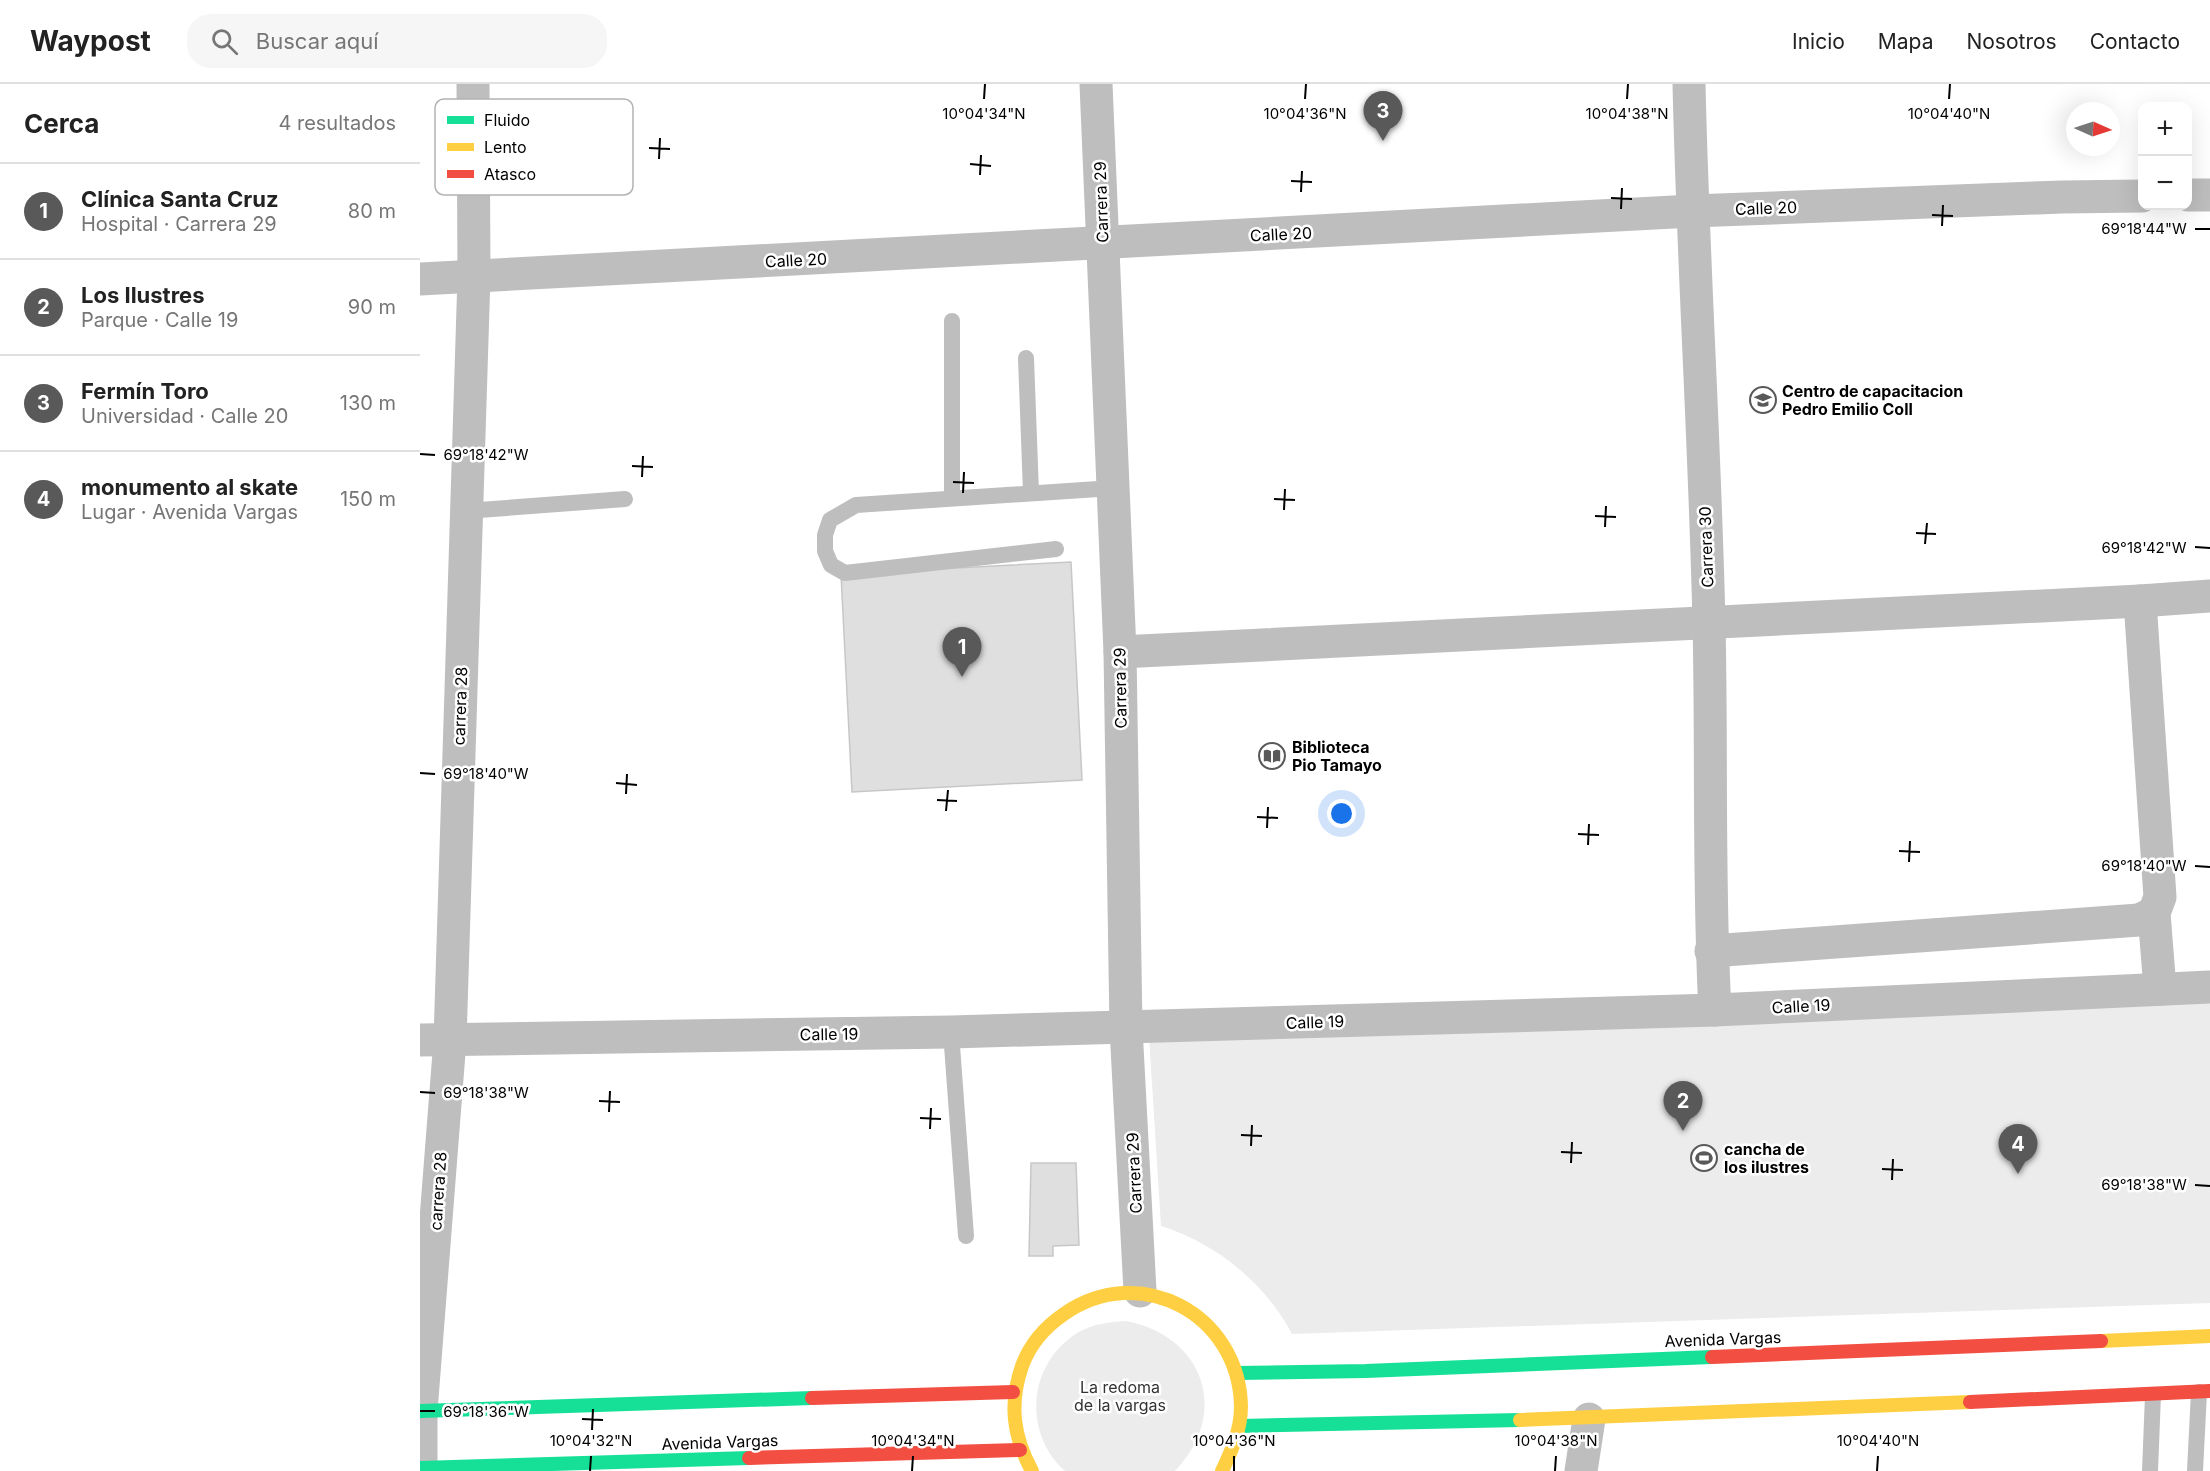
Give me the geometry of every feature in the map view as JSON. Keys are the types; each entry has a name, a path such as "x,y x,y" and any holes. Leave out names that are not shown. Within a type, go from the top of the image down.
{"main road":[{"path":"1032,1471 1020,1450 1013,1422 1013,1392 1025,1355 1049,1323 1082,1301 1114,1292 1140,1291 1158,1296 1192,1312 1219,1339 1237,1373 1242,1399 1240,1426 1232,1455 1222,1471"},
{"name":"Avenida Vargas","path":"1237,1373 1402,1369 2210,1336"},
{"path":"1240,1426 1589,1419 2204,1391"},
{"path":"421,1411 1013,1392"},
{"name":"Avenida Vargas","path":"420,1469 1020,1450"}],"street":[{"name":"carrera 28","path":"473,84 473,99"},
{"name":"Carrera 29","path":"1096,84 1120,652 1126,1028 1140,1291"},
{"name":"Carrera 30","path":"1689,84 1709,623 1711,951 1715,1010"},
{"name":"carrera 28","path":"420,1469 435,1040 466,511 474,276 474,195"},
{"path":"2192,195 2210,195"},
{"name":"Calle 20","path":"420,279 1692,211 2138,196"},
{"path":"1120,652 2210,596"},
{"path":"2140,601 2160,897 2154,913 2160,989"},
{"path":"1711,951 2139,920 2154,913"},
{"name":"Calle 19","path":"435,1040 1126,1028 1715,1010 2210,987"},
{"path":"1581,1471 1589,1419"}],"lane":[{"path":"952,321 952,498"},
{"path":"1026,358 1031,493"},
{"path":"1056,549 845,573 831,565 825,551 825,535 830,520 856,505 1113,488"},
{"path":"466,511 625,499"},
{"path":"951,1032 966,1236"},
{"path":"2195,1471 2204,1391"},
{"path":"2150,1471 2153,1395"}],"green space":[{"path":"2210,998 2210,1303 1292,1334 1268,1298 1237,1267 1201,1243 1161,1226 1149,1036"},
{"name":"La redoma de la vargas","path":"1126,1321 1153,1329 1174,1343 1191,1360 1201,1380 1205,1402 1202,1425 1192,1449 1175,1471 1065,1471 1052,1456 1043,1440 1038,1422 1036,1403 1045,1368 1056,1352 1076,1334 1096,1325"}],"building":[{"path":"1071,562 1082,780 852,792 841,574"},
{"path":"1031,1163 1076,1163 1079,1245 1053,1246 1053,1256 1029,1256"}],"traffic: fast":[{"path":"1237,1373 1366,1371 1712,1357"},
{"path":"420,1411 812,1398"},
{"path":"1240,1426 1520,1420"},
{"path":"420,1468 749,1458"}],"traffic: slow":[{"path":"1032,1471 1017,1432 1014,1407 1018,1380 1029,1350 1039,1337 1064,1314 1093,1299 1123,1293 1153,1296 1180,1306 1204,1322 1223,1345 1236,1373 1241,1415 1238,1432 1222,1471"},
{"path":"2101,1341 2210,1336"},
{"path":"1520,1420 1970,1402"}],"traffic: jam":[{"path":"1712,1357 2101,1341"},
{"path":"1970,1402 2210,1391"},
{"path":"812,1398 1013,1392"},
{"path":"749,1458 1020,1450"}],"place":[{"name":"Fermín Toro","path":"1383,141"},
{"name":"Centro de capacitacion Pedro Emilio Coll","path":"1763,400"},
{"name":"Clínica Santa Cruz","path":"962,677"},
{"name":"Biblioteca Pio Tamayo","path":"1272,756"},
{"name":"Los Ilustres","path":"1683,1131"},
{"name":"cancha de los ilustres","path":"1704,1158"},
{"name":"monumento al skate","path":"2018,1174"}]}
